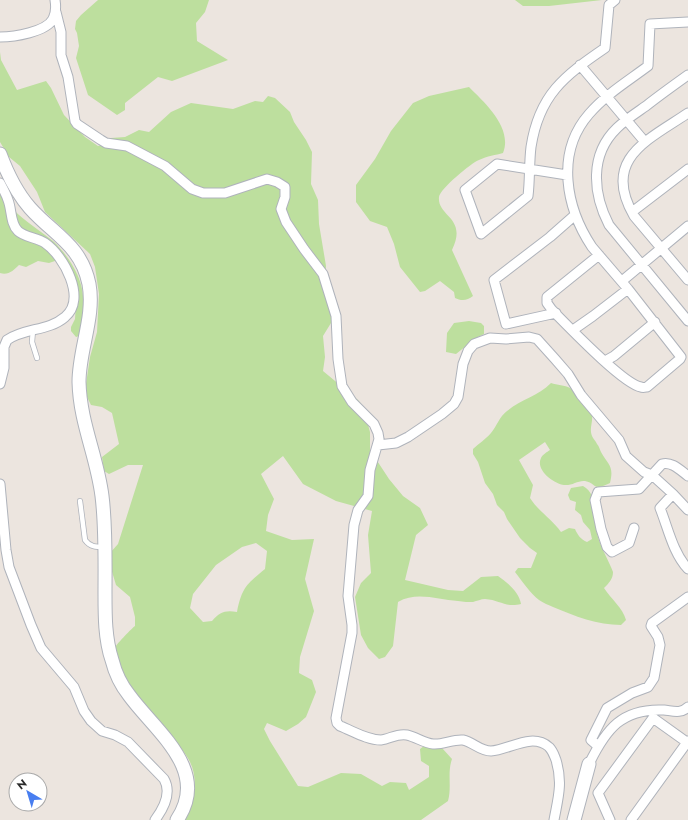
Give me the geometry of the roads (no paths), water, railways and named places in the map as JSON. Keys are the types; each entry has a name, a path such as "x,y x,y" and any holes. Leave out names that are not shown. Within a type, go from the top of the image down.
{"street":[{"path":"55,0 56,12 62,32 61,55 68,77 75,121 80,127 106,143 127,146 165,166 192,189 203,193 225,193 267,179 277,182 285,187 285,198 281,209 286,222 323,274 336,316 338,359 342,386 352,402 374,424 378,433 378,445 370,470 368,496 356,515 354,525 348,592 352,633 336,718 337,723 340,726 375,739 387,739 396,735 404,734 432,744 463,740 482,750 489,751 499,750 524,742 541,742 554,753 560,776 554,820"},
{"path":"567,175 530,169 497,164 465,190 481,234 528,196 530,169 531,148 538,118 556,88 567,76 605,48 609,5 615,0"},
{"path":"0,37 15,36 43,28 53,20 56,12"},
{"path":"599,255 547,297 547,304 605,361 626,379 639,387 647,387 680,359 680,357 655,322 599,255 586,237 575,215 569,192 567,175 572,146 576,135 587,116 607,98 648,66 650,24 688,22"},
{"path":"580,65 644,142"},
{"path":"688,75 626,120 610,135 602,149 598,162 596,184 602,209 609,225 688,321"},
{"path":"688,112 644,142 630,157 624,170 625,196 632,212 688,280"},
{"path":"0,154 13,184 20,194 36,214 68,242 79,258 87,278 90,294 90,308 80,367 79,391 83,419 98,471 102,495 105,547 105,618 111,657 123,687 175,750 183,766 186,776 187,795 183,809 177,820"},
{"path":"632,212 688,169"},
{"path":"0,183 8,197 13,223 18,231 24,235 38,239 50,247 65,265 72,281 73,300 70,312 56,323 12,337 5,342 4,368 0,384"},
{"path":"556,313 506,324 494,280 550,237 575,215"},
{"path":"622,281 688,226"},
{"path":"573,330 628,289"},
{"path":"605,361 614,356 655,322"},
{"path":"378,445 396,443 408,437 454,404 458,397 468,350 474,344 490,338 506,339 529,337 537,339 568,374 581,395 618,440 626,456 644,472 652,475 688,510"},
{"path":"634,528 629,543 612,552 607,547 601,529 595,500 598,492 639,489 662,464 666,463 688,476"},
{"path":"0,484 8,563 34,634 45,654 74,688 84,711 91,721 102,731 115,735 128,742 164,779 167,786 166,800 155,820"},
{"path":"673,494 660,508 677,554 682,563 688,569"},
{"path":"598,746 592,740 607,708 632,693 648,687 654,678 660,645 658,637 651,626 652,623 688,597"},
{"path":"574,820 589,764 598,746 614,725 631,714 651,710 682,712 688,707"},
{"path":"610,820 598,793 653,718 688,742 631,820"}],"lane":[{"path":"33,330 32,342 37,358"},
{"path":"80,501 85,540 92,546 105,547"}]}
